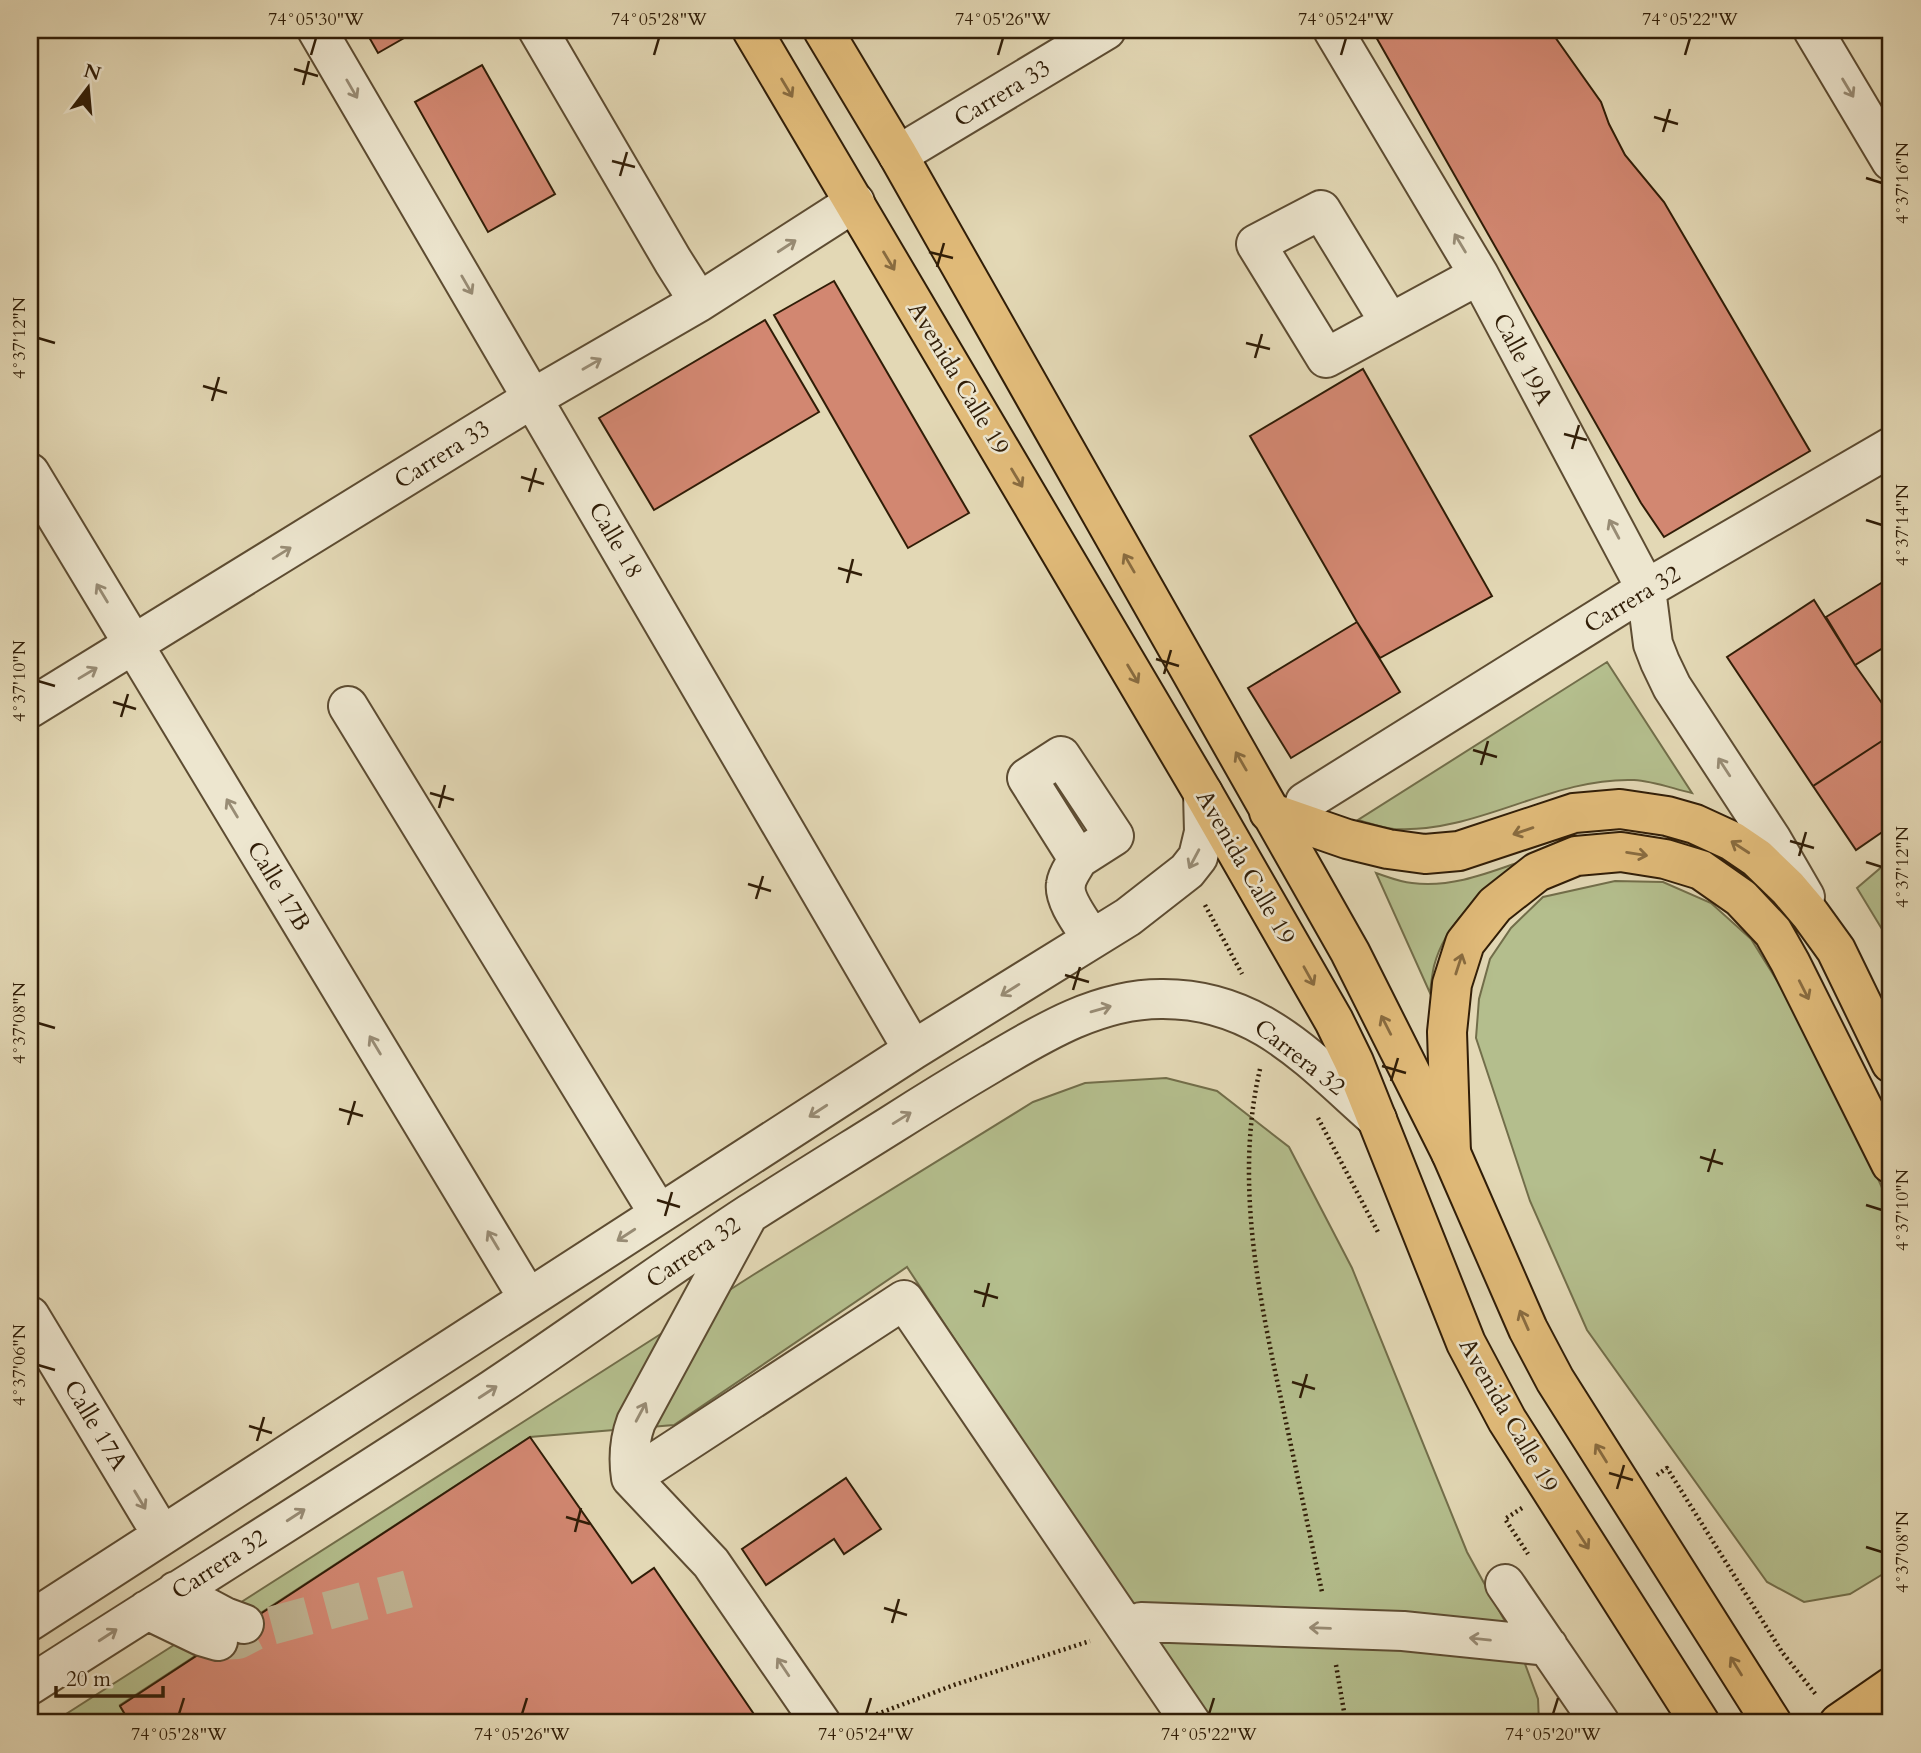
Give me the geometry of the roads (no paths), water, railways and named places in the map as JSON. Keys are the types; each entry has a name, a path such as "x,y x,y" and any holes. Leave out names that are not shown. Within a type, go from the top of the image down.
{"main road":[{"name":"Avenida Calle 19","path":"752,30 1203,793 1334,1021 1354,1062 1466,1343 1507,1420 1700,1723"},
{"name":"Avenida Calle 19","path":"822,30 1287,807 1350,952 1451,1153 1523,1319 1555,1380 1772,1723"},
{"path":"1287,807 1347,839 1425,854 1459,851 1574,813 1620,809 1667,816 1695,824 1732,841 1757,858 1803,905 1836,950 1891,1063"},
{"path":"1451,1153 1447,1032 1452,984 1465,943 1495,905 1537,872 1576,856 1621,852 1665,859 1701,870 1741,898 1773,932 1891,1164"},
{"path":"1839,1723 1891,1687"}],"street":[{"name":"Calle 18","path":"317,30 913,1050"},
{"path":"538,30 699,302"},
{"name":"Carrera 33","path":"898,155 1106,30"},
{"name":"Calle 19A","path":"1333,30 1479,275 1646,589 1653,644 1672,687 1772,840 1836,950"},
{"path":"1813,30 1891,161"},
{"name":"Carrera 33","path":"30,708 533,398 699,302 855,202"},
{"path":"1390,323 1479,275"},
{"name":"Carrera 32","path":"1287,807 1646,589 1891,447"},
{"name":"Calle 17B","path":"30,473 528,1298"},
{"path":"348,706 659,1214"},
{"name":"Carrera 32","path":"30,1621 913,1050 1128,917 1187,871 1198,857 1204,832 1203,793"},
{"path":"1078,859 1066,881 1065,890 1092,939"},
{"name":"Carrera 32","path":"30,1685 492,1390 749,1214 1055,1027 1119,1004 1159,999 1198,1001 1242,1014 1270,1028 1299,1049 1377,1119"},
{"path":"749,1214 636,1422 629,1444 631,1478 711,1563 821,1723"},
{"path":"631,1478 904,1300 1191,1723"},
{"name":"Calle 17A","path":"30,1316 162,1535"},
{"path":"1506,1584 1600,1723"},
{"path":"162,1601 201,1636 231,1633"},
{"path":"1128,1629 1141,1622 1403,1631 1548,1646"}],"tunnel":[{"path":"218,1641 238,1640 259,1629 408,1589"}]}
